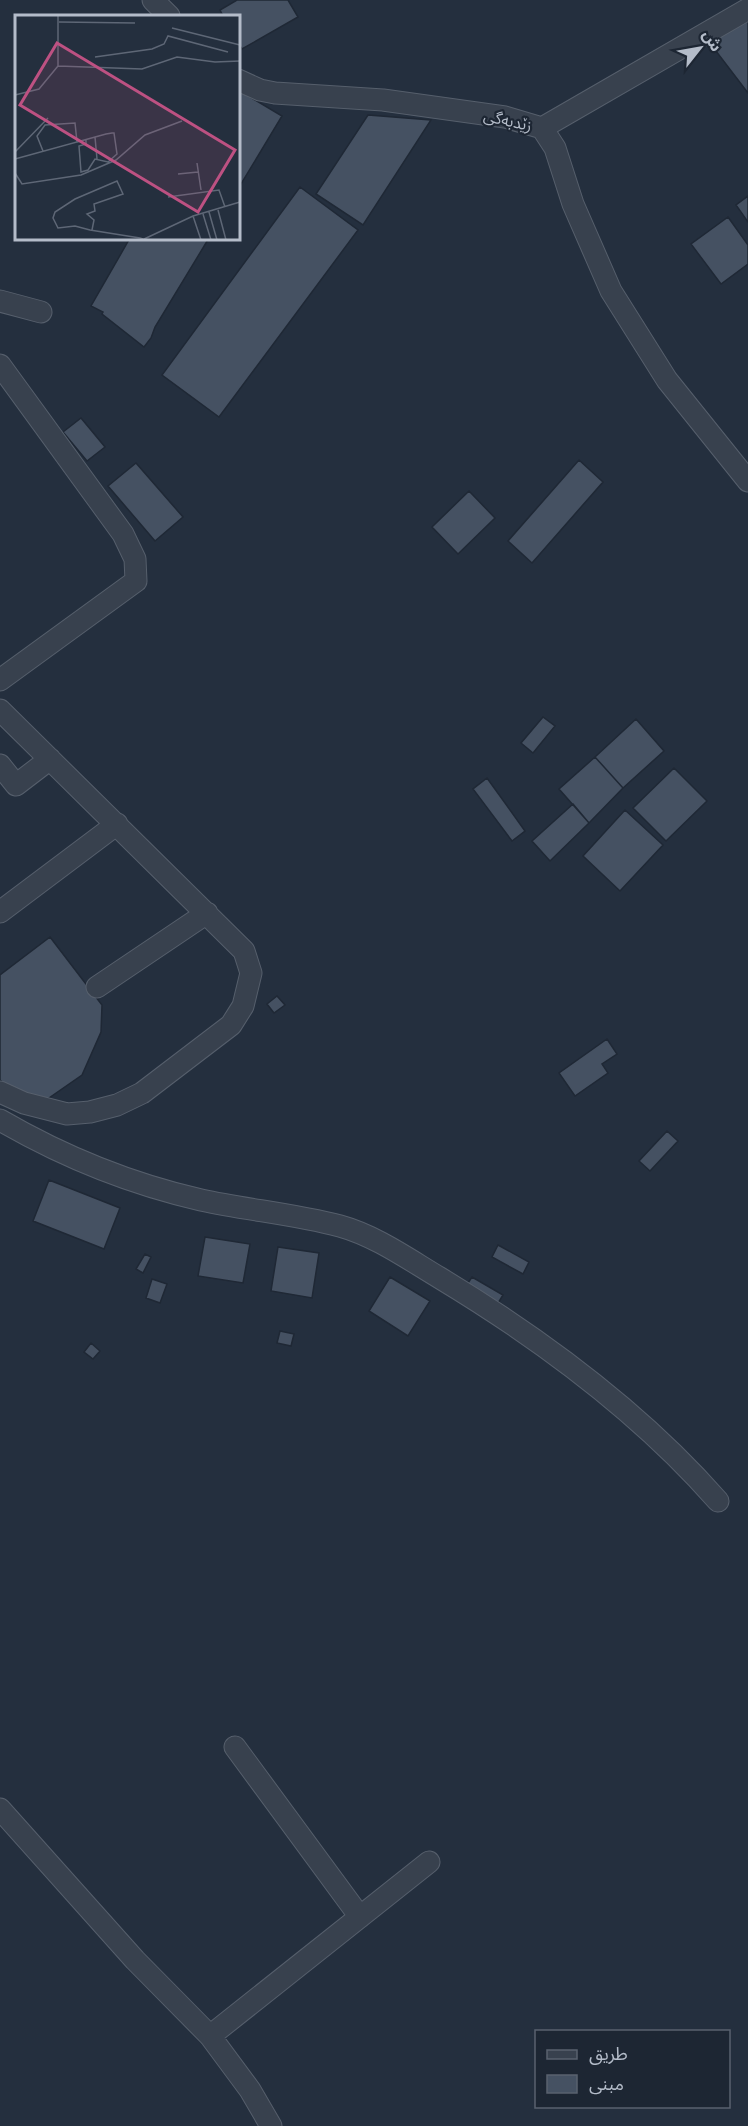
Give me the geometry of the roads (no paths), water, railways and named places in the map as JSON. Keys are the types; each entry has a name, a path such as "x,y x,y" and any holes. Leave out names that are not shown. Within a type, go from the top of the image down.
{"street":[{"path":"153,0 168,15"},
{"name":"زێدبەگی","path":"240,81 260,90 275,93 352,97 394,102 505,117 542,128 748,9"},
{"path":"542,128 555,148 573,204 611,291 667,380 748,481"},
{"path":"0,301 41,312"},
{"path":"0,365 123,534 135,559 136,581 0,680"},
{"path":"0,710 244,951 251,974 243,1006 231,1025 142,1093 117,1105 90,1112 67,1114 24,1103 0,1092"},
{"path":"0,765 16,785 50,759"},
{"path":"0,912 117,824"},
{"path":"97,987 207,913"},
{"path":"0,1120 24,1134 127,1180 202,1200 341,1226 372,1239 446,1281 544,1345 618,1405 704,1484 718,1501"},
{"path":"235,1747 360,1917"},
{"path":"0,1809 135,1960 210,2036 250,2090 271,2126"},
{"path":"210,2036 429,1862"}]}
